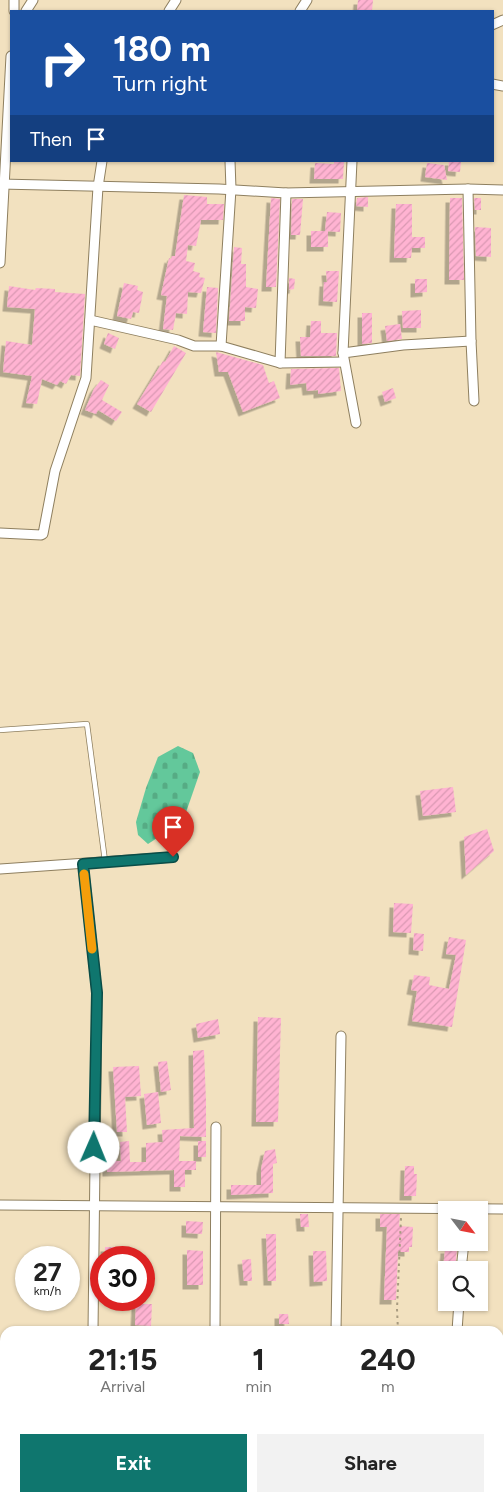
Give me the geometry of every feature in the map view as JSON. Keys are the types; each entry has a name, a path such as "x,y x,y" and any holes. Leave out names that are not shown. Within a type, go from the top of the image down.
{"street":[{"path":"0,263 2,184 10,66"},
{"path":"0,533 43,534 56,471 86,378 98,187 102,162"},
{"path":"221,346 232,190 230,162"},
{"path":"352,162 343,358 356,423"},
{"path":"2,184 286,193 503,190"},
{"path":"468,189 470,341 474,401"},
{"path":"280,363 286,193"},
{"path":"90,320 178,340 194,346 221,346 280,363 343,358 403,345 470,341"},
{"path":"0,869 173,857"},
{"path":"83,864 97,993 93,1326"},
{"path":"336,1326 341,1036"},
{"path":"215,1326 216,1127"},
{"path":"0,1205 438,1209"},
{"path":"488,1209 503,1209"},
{"path":"457,1326 458,1311"}],"lane":[{"path":"0,730 87,724 105,862"}],"path":[{"path":"398,1326 402,1208"}],"green space":[{"path":"178,746 193,753 200,772 183,821 148,844 138,835 136,822 146,788 158,757"}],"building":[{"path":"358,0 373,0 372,10 357,10"},
{"path":"334,162 344,162 343,179 314,179 315,163 334,164"},
{"path":"449,162 461,162 460,172 448,171"},
{"path":"427,163 444,165 447,180 425,177"},
{"path":"184,195 207,197 207,204 224,204 223,220 201,220 196,246 188,245 186,261 195,263 193,271 200,273 199,277 205,278 201,293 188,292 187,314 176,313 173,330 163,329 167,296 161,295 169,258 171,259 172,256 175,256"},
{"path":"368,197 368,207 356,206 357,198"},
{"path":"271,198 280,199 276,287 266,287"},
{"path":"450,198 462,198 464,280 449,280"},
{"path":"474,198 481,198 481,210 475,210"},
{"path":"292,199 303,199 300,235 291,235"},
{"path":"396,204 412,204 412,237 425,237 425,248 412,248 411,258 394,258"},
{"path":"327,212 341,213 340,232 325,231"},
{"path":"475,227 491,228 491,257 476,256"},
{"path":"311,231 328,231 328,247 311,247"},
{"path":"234,247 242,248 241,264 246,264 246,287 258,289 256,308 245,307 245,321 229,321"},
{"path":"326,271 339,271 337,302 323,301 324,282 327,282"},
{"path":"289,278 295,279 294,289 289,290"},
{"path":"415,279 427,279 427,292 415,293"},
{"path":"124,283 138,286 137,290 143,292 139,313 133,312 131,319 117,316"},
{"path":"9,286 35,290 36,288 55,289 55,292 85,294 80,376 71,375 66,384 60,381 57,385 42,379 37,404 26,403 32,376 3,372 6,341 32,345 35,309 7,307"},
{"path":"207,287 218,288 216,333 203,332"},
{"path":"421,310 421,328 403,328 402,311"},
{"path":"362,313 372,313 372,343 362,344"},
{"path":"311,321 321,321 321,333 337,333 336,356 301,356 300,337 310,337"},
{"path":"400,324 402,339 387,341 385,326"},
{"path":"108,333 119,338 115,349 104,344"},
{"path":"174,346 186,353 151,412 137,404"},
{"path":"216,352 263,365 269,383 274,381 280,398 243,412 228,372 219,372"},
{"path":"339,368 341,391 318,394 318,390 307,391 306,383 290,385 291,369"},
{"path":"101,380 109,385 102,400 122,412 116,421 98,410 96,414 85,410 94,389"},
{"path":"393,388 396,398 385,402 382,392"},
{"path":"453,787 456,812 423,816 420,791"},
{"path":"487,829 494,851 466,875 464,837"},
{"path":"394,903 413,904 411,933 393,932"},
{"path":"414,933 424,934 423,951 413,950"},
{"path":"449,937 466,940 452,1027 412,1021 417,991 411,990 414,975 430,977 429,985 449,989 456,955 446,954"},
{"path":"258,1017 281,1018 278,1122 256,1122"},
{"path":"218,1019 220,1034 198,1038 196,1024"},
{"path":"204,1050 206,1137 180,1136 179,1161 196,1161 196,1170 185,1170 185,1187 174,1187 174,1170 107,1172 107,1161 121,1161 120,1142 129,1141 130,1162 146,1162 146,1143 163,1142 162,1130 194,1128 193,1051"},
{"path":"167,1061 171,1090 161,1092 158,1062"},
{"path":"139,1066 141,1096 125,1097 127,1132 117,1132 113,1067"},
{"path":"158,1092 161,1123 147,1125 144,1094"},
{"path":"198,1141 206,1141 206,1157 198,1157"},
{"path":"275,1149 277,1163 273,1164 273,1193 231,1195 231,1185 261,1185 261,1169 265,1151"},
{"path":"405,1166 414,1166 414,1174 417,1174 416,1196 404,1196"},
{"path":"300,1214 308,1214 309,1227 301,1227"},
{"path":"380,1214 400,1214 399,1226 413,1227 412,1247 409,1247 409,1252 398,1252 396,1300 384,1300 387,1227 380,1227"},
{"path":"186,1221 203,1222 202,1234 186,1233"},
{"path":"266,1234 276,1234 276,1281 268,1281"},
{"path":"187,1250 203,1251 203,1285 187,1285"},
{"path":"313,1251 326,1251 327,1281 314,1282"},
{"path":"445,1251 457,1251 456,1261 444,1261"},
{"path":"251,1259 252,1281 244,1281 242,1260"},
{"path":"136,1311 152,1311 151,1326 135,1325"},
{"path":"279,1314 288,1314 289,1324 279,1324"}],"slow traffic":[{"path":"84,874 92,949"}],"route":[{"path":"94,1148 97,993 83,864 173,857"}]}
